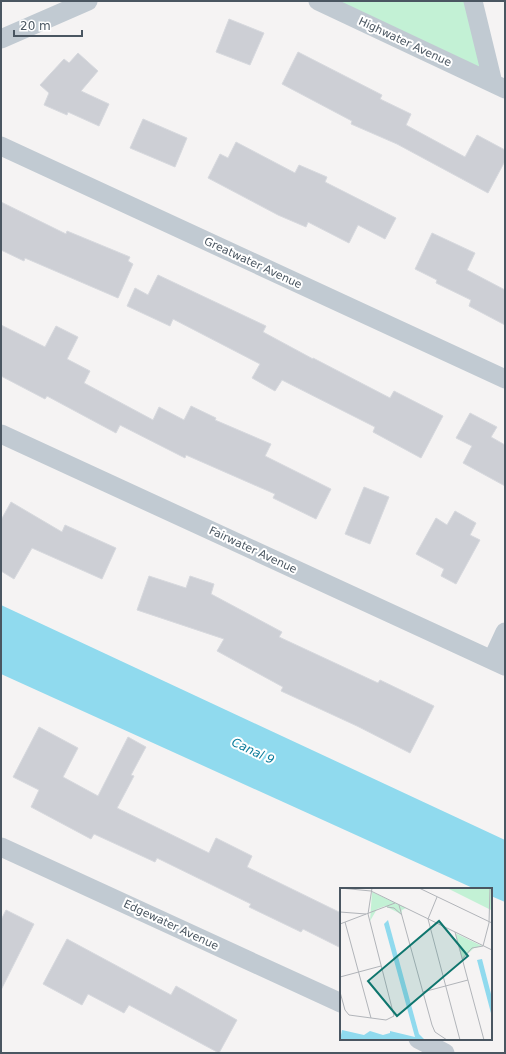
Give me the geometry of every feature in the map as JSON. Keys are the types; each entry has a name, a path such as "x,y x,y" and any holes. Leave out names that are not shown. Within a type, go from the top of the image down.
{"street":[{"path":"1,39 88,1"},
{"name":"Highwater Avenue","path":"318,1 499,86"},
{"name":"Highwater Avenue","path":"473,1 499,86"},
{"name":"Greatwater Avenue","path":"1,146 505,379"},
{"name":"Fairwater Avenue","path":"1,434 498,663"},
{"path":"498,663 505,632"},
{"name":"Edgewater Avenue","path":"1,847 340,1003"},
{"path":"420,1040 445,1053"}],"green space":[{"path":"326,1 469,1 487,76"}],"water":[{"name":"Canal 9","path":"1,605 505,840 505,902 492,896 492,888 473,888 1,674"}],"building":[{"path":"229,19 264,33 250,65 216,52"},
{"path":"298,52 382,95 380,99 411,114 406,125 465,157 477,135 505,150 505,161 488,193 397,144 351,124 352,121 282,84"},
{"path":"78,53 98,71 81,91 109,104 99,126 68,112 67,115 44,105 49,93 40,85 64,59 69,63"},
{"path":"143,119 187,138 175,167 130,148"},
{"path":"236,142 295,173 299,165 327,177 325,182 396,218 385,239 358,225 349,243 308,222 306,227 278,215 208,178 220,154 228,158"},
{"path":"1,202 66,234 67,231 130,257 128,261 133,264 118,298 25,258 24,261 1,250"},
{"path":"432,233 475,253 467,270 505,290 505,325 469,306 471,300 436,283 437,280 415,269"},
{"path":"158,275 266,326 263,332 390,398 394,391 443,416 421,458 373,432 375,427 282,380 275,391 252,378 260,364 173,319 170,326 127,306 135,288 148,295"},
{"path":"1,325 45,347 56,326 78,337 67,359 90,371 84,383 153,420 159,407 184,420 191,406 216,418 215,420 271,444 265,456 331,489 316,519 273,498 275,494 186,455 185,458 120,425 116,433 47,396 45,399 1,376"},
{"path":"470,413 497,427 491,437 505,445 505,486 463,463 472,446 456,438"},
{"path":"364,487 389,497 370,544 345,534"},
{"path":"11,502 62,532 65,525 116,548 102,579 32,548 14,579 1,571 1,520"},
{"path":"455,511 476,523 470,535 480,540 456,584 441,576 444,569 416,554 436,518 447,525"},
{"path":"149,576 186,588 190,576 214,584 211,594 282,632 279,637 378,683 380,680 434,706 410,753 357,726 281,691 283,687 217,651 224,639 137,610"},
{"path":"39,727 78,748 63,777 98,796 128,737 146,747 131,775 134,776 117,808 209,853 216,838 252,856 247,867 340,913 340,948 303,929 301,932 249,907 251,904 157,858 155,862 94,834 91,839 31,807 39,790 13,777"},
{"path":"6,910 34,924 1,990 1,920"},
{"path":"67,939 171,995 176,986 237,1020 219,1053 129,1005 124,1013 88,994 82,1005 43,984"}]}
